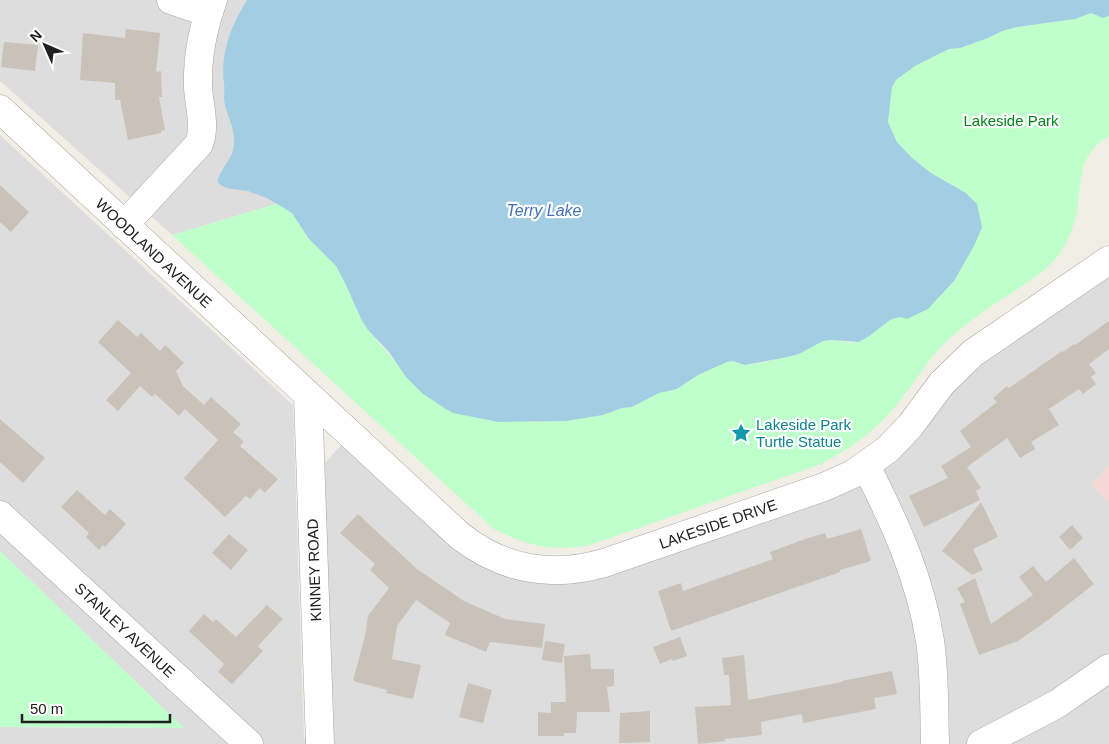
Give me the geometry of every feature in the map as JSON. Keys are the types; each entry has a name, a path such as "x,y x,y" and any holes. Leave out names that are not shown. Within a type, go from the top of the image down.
{"street":[{"path":"124,225 199,144 203,128 199,96 199,63 202,36 211,6 171,0"},
{"name":"WOODLAND AVENUE","path":"0,109 308,396"},
{"name":"LAKESIDE DRIVE","path":"308,396 465,540 480,550 500,560 538,570 574,570 604,563 846,478 888,449 900,437 942,383 973,352 1109,260"},
{"name":"KINNEY ROAD","path":"308,396 320,744"},
{"path":"866,466 901,536 921,598 932,655 935,744"},
{"name":"STANLEY AVENUE","path":"0,515 249,744"},
{"path":"981,744 1057,704 1109,668"}],"shaded area":[{"path":"0,0 597,0 276,204 172,235 0,81"},
{"path":"0,135 293,405 304,738 331,743 324,464 358,426 461,518 493,542 515,551 540,557 564,557 600,550 818,475 858,455 897,420 931,375 961,344 1109,245 1109,465 1091,485 1109,502 1109,654 1101,661 1109,671 1109,744 0,744 0,727 183,728 0,551"},
{"path":"1109,465 1109,502 1091,485"}],"green space":[{"name":"Lakeside Park","path":"1086,13 1103,18 1109,16 1109,136 1092,150 1087,158 1081,175 1078,205 1073,225 1065,245 1053,262 1038,275 965,325 949,339 934,355 887,416 870,432 842,452 821,464 590,545 564,548 540,546 518,540 494,529 172,235 276,204 292,212 336,266 368,330 393,359 446,409 531,422 603,415 622,408 632,407 659,393 677,389 698,375 727,362 733,361 745,365 761,363 799,354 823,341 831,340 854,343 868,337 890,320 933,304 954,281 974,246 974,201 966,193 931,173 911,157 897,142 888,122 892,87 896,80 915,66 949,49 960,48 1017,27 1075,19"},
{"path":"0,551 184,728 0,727"}],"water":[{"name":"Terry Lake","path":"247,0 1109,0 1109,16 1103,18 1091,13 1075,19 1017,27 1002,31 960,48 949,49 915,66 896,80 892,87 888,122 897,142 911,157 931,173 966,193 977,204 982,227 974,246 954,281 928,309 907,319 900,317 890,320 859,342 823,341 799,354 783,358 745,365 733,361 727,362 698,375 677,389 659,393 632,407 622,408 603,415 566,421 499,422 453,413 423,394 406,377 389,352 368,330 336,266 309,239 292,213 267,198 248,191 226,188 218,183 218,179 231,156 234,145 234,133 224,100 223,73 225,51 236,20"}],"building":[{"path":"126,29 160,33 156,72 161,71 162,97 159,97 165,130 161,131 161,133 128,140 120,100 115,100 115,83 80,80 83,33 125,38"},
{"path":"4,42 38,45 35,71 1,67"},
{"path":"0,185 29,212 11,232 0,222"},
{"path":"118,320 137,337 141,333 160,351 165,345 184,363 176,371 183,386 204,405 211,397 241,424 233,432 244,442 240,446 278,479 265,493 260,488 250,499 246,496 225,517 184,478 218,440 185,409 179,416 155,394 152,397 140,386 118,411 106,400 131,373 98,342"},
{"path":"1109,321 1109,349 1089,364 1096,373 1091,377 1096,384 1083,394 1079,389 1049,409 1059,425 1031,442 1035,449 1020,458 1007,438 967,467 981,488 976,491 980,500 924,527 909,496 948,478 941,466 971,447 960,431 997,402 993,398 1007,386 1009,388"},
{"path":"0,419 45,458 23,483 0,462"},
{"path":"77,490 105,515 110,509 126,524 105,547 103,545 99,550 86,537 89,533 61,507"},
{"path":"981,502 998,537 973,549 983,570 972,575 942,551"},
{"path":"358,514 417,569 464,601 505,619 545,624 542,648 490,642 486,652 445,635 450,623 416,600 397,626 392,659 421,665 413,699 386,693 387,690 353,681 365,636 368,616 389,588 370,570 375,564 340,533"},
{"path":"1072,525 1083,538 1070,550 1059,537"},
{"path":"861,529 871,561 840,570 840,572 671,631 658,591 681,583 683,591 773,559 770,552 805,539 825,533 827,539"},
{"path":"229,534 248,550 231,570 212,553"},
{"path":"1074,558 1094,584 1018,641 979,655 960,604 965,602 957,588 975,578 991,624 1033,595 1019,577 1033,566 1046,582"},
{"path":"267,605 283,619 258,646 263,651 232,684 218,672 224,664 189,631 204,614 213,622 216,619 236,637"},
{"path":"680,637 687,656 660,664 653,647"},
{"path":"545,641 565,644 562,663 542,660"},
{"path":"590,654 591,669 614,669 614,686 607,687 610,712 577,712 576,733 564,733 564,736 538,736 538,712 551,713 551,702 566,702 564,656"},
{"path":"744,655 748,700 892,671 897,694 874,698 876,709 803,723 802,714 761,722 762,735 698,744 695,707 731,705 729,675 724,675 722,658"},
{"path":"468,683 492,690 483,723 459,717"},
{"path":"650,711 650,742 619,743 620,713"}],"place":[{"name":"Lakeside Park Turtle Statue","path":"741,433"}]}
